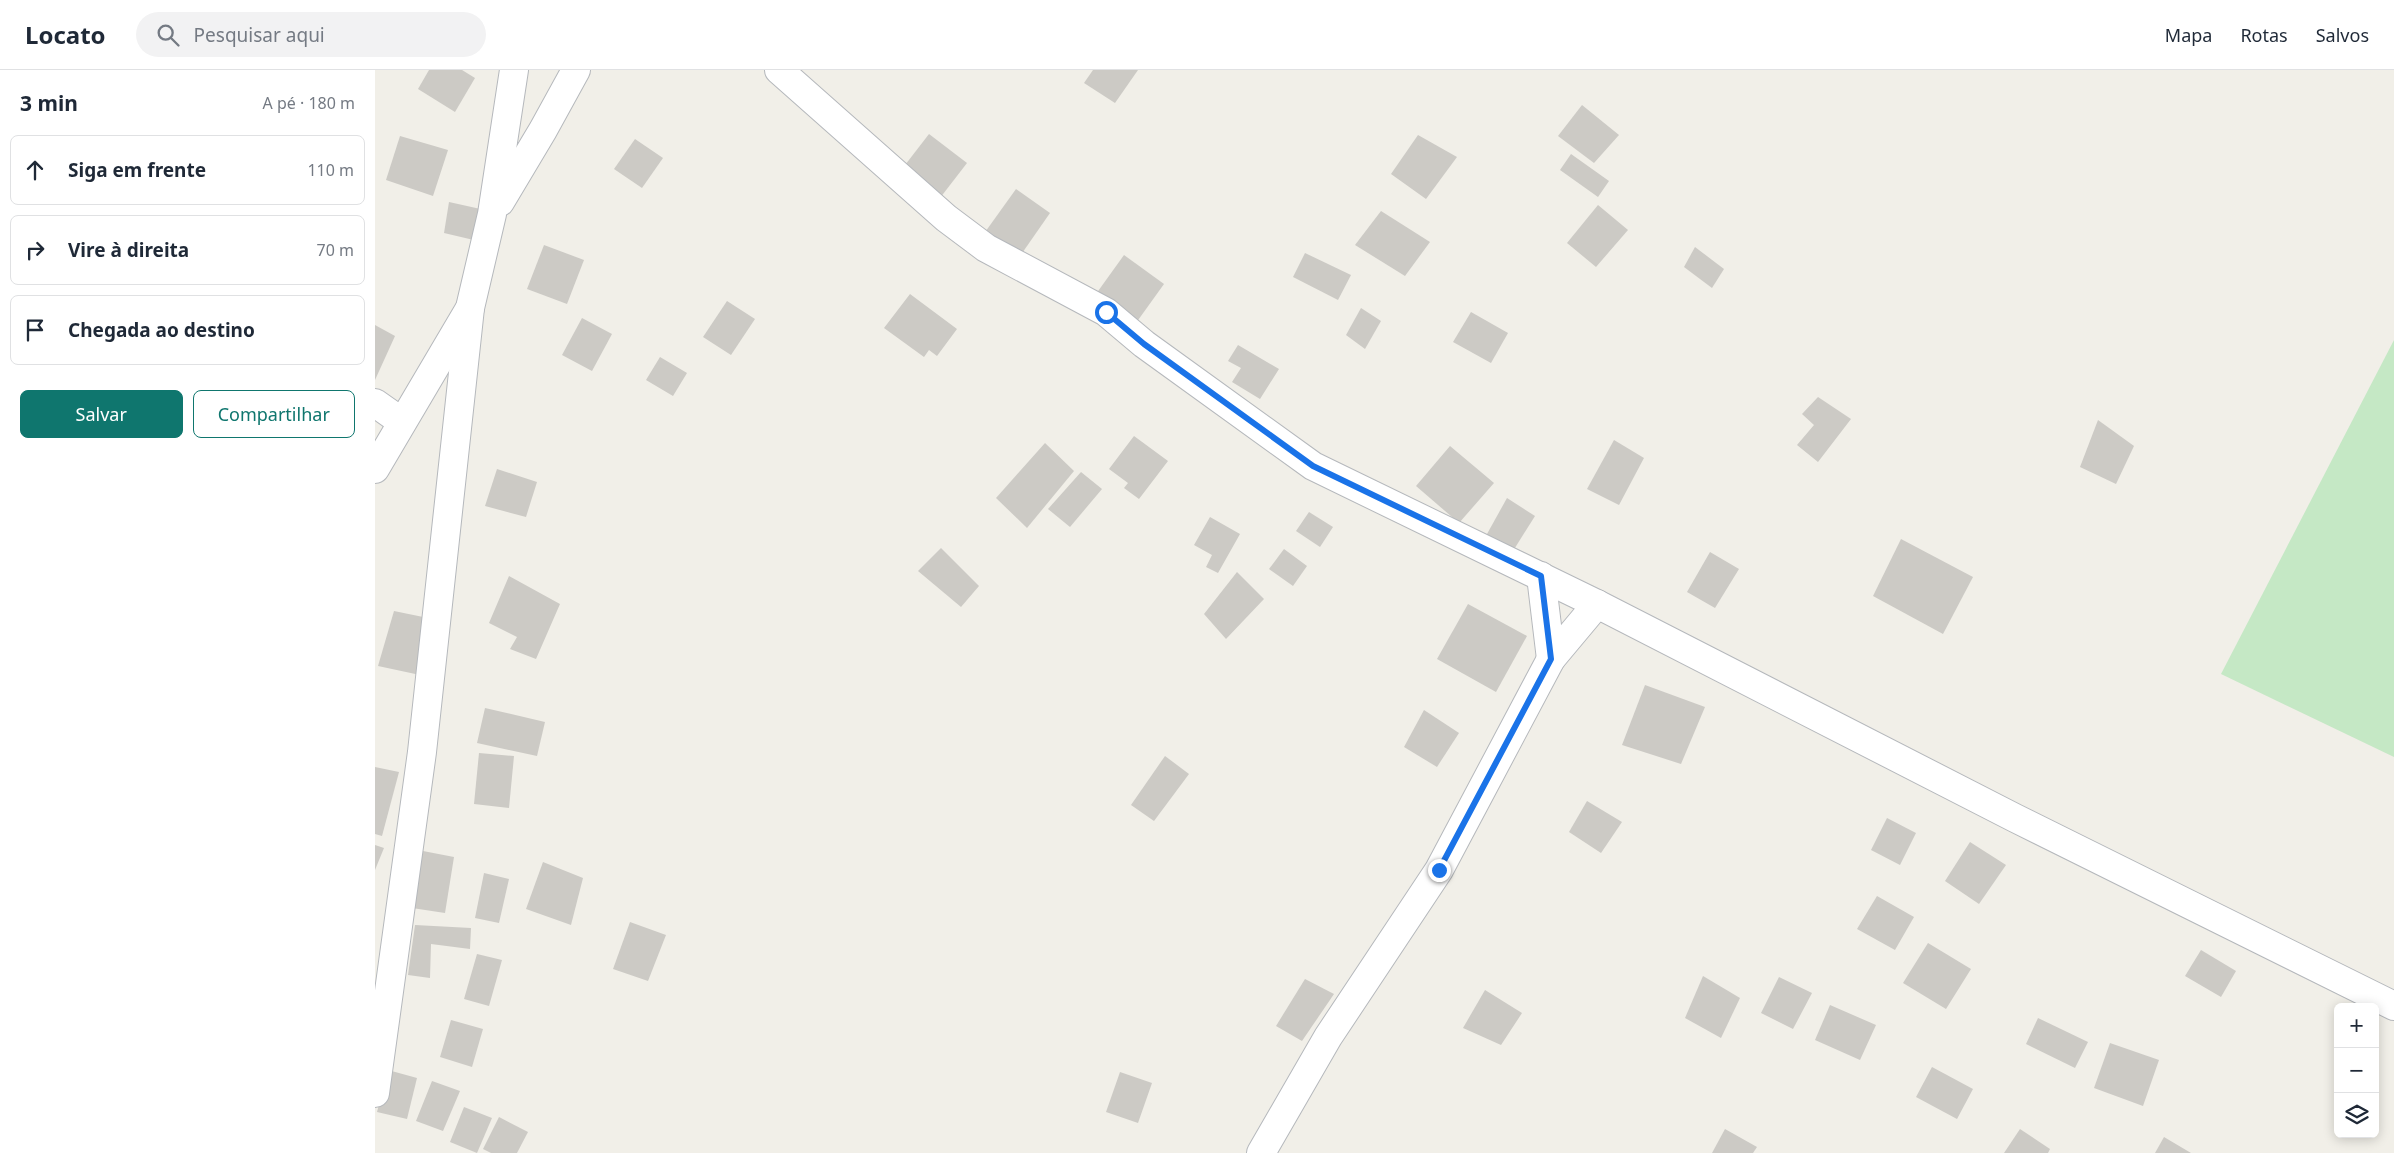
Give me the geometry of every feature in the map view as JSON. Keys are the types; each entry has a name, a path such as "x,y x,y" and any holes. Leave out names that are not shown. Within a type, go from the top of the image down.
{"street":[{"path":"375,1093 422,752 470,308 492,214 514,70"},
{"path":"492,214 543,130 576,70"},
{"path":"779,70 946,218 987,248 1106,312 1144,344 1313,466 1541,576 2015,818 2394,1006"},
{"path":"375,469 470,308"},
{"path":"375,403 402,422"},
{"path":"1541,576 1551,659"},
{"path":"1261,1153 1328,1037 1439,870 1551,659 1597,604"}],"green space":[{"path":"2394,340 2394,757 2221,674"}],"building":[{"path":"429,70 462,70 475,78 455,112 418,89"},
{"path":"1093,70 1138,70 1115,103 1084,83"},
{"path":"1582,105 1619,135 1594,163 1558,136"},
{"path":"929,134 967,163 940,198 902,169"},
{"path":"1418,135 1457,157 1426,199 1391,174"},
{"path":"400,136 448,150 433,196 386,180"},
{"path":"635,139 663,158 642,188 614,169"},
{"path":"1571,154 1609,181 1598,197 1560,170"},
{"path":"1016,189 1050,213 1018,259 983,235"},
{"path":"449,202 485,210 478,241 444,233"},
{"path":"1598,205 1628,230 1596,267 1567,243"},
{"path":"1381,211 1430,242 1405,276 1355,245"},
{"path":"544,245 584,260 567,304 527,289"},
{"path":"1695,247 1724,269 1712,288 1684,267"},
{"path":"1305,253 1351,275 1338,300 1293,277"},
{"path":"1124,255 1164,284 1136,323 1096,294"},
{"path":"910,294 957,329 937,356 929,350 924,357 884,328"},
{"path":"727,301 755,319 731,355 703,337"},
{"path":"1361,308 1381,321 1365,349 1346,335"},
{"path":"1471,312 1508,333 1491,363 1453,342"},
{"path":"582,318 612,334 592,371 562,355"},
{"path":"375,325 395,336 375,380"},
{"path":"1238,345 1279,369 1260,399 1232,382 1241,368 1228,361"},
{"path":"660,357 687,373 673,396 646,380"},
{"path":"1818,397 1851,419 1818,462 1797,445 1814,425 1802,414"},
{"path":"2098,420 2134,446 2116,484 2080,467"},
{"path":"1134,436 1168,461 1139,499 1124,488 1128,483 1109,469"},
{"path":"1614,440 1644,458 1619,505 1587,489"},
{"path":"1045,443 1074,471 1027,528 996,498"},
{"path":"1450,446 1494,483 1459,523 1416,486"},
{"path":"497,469 537,482 526,517 485,506"},
{"path":"1081,472 1102,489 1070,527 1048,509"},
{"path":"1507,498 1535,516 1503,567 1477,552"},
{"path":"1309,512 1333,527 1320,547 1296,531"},
{"path":"1210,517 1240,534 1218,573 1206,567 1212,555 1194,545"},
{"path":"1901,539 1973,577 1943,634 1873,596"},
{"path":"941,548 979,586 961,607 918,571"},
{"path":"1284,549 1307,566 1293,586 1269,569"},
{"path":"1710,552 1739,569 1715,608 1687,592"},
{"path":"1237,572 1264,599 1226,639 1204,614"},
{"path":"509,576 560,604 536,659 510,649 517,637 489,623"},
{"path":"1468,604 1527,636 1496,692 1437,659"},
{"path":"394,611 428,618 420,675 378,666"},
{"path":"1645,685 1705,707 1681,764 1622,745"},
{"path":"485,708 545,722 537,756 477,743"},
{"path":"1424,710 1459,733 1437,767 1404,747"},
{"path":"479,753 514,756 509,808 474,804"},
{"path":"1165,756 1189,774 1154,821 1131,805"},
{"path":"375,767 399,772 382,836 375,834"},
{"path":"1587,801 1622,822 1601,853 1569,832"},
{"path":"1887,818 1916,833 1900,865 1871,850"},
{"path":"1970,842 2006,865 1979,904 1945,881"},
{"path":"375,845 384,848 375,870"},
{"path":"423,851 454,857 445,913 412,908"},
{"path":"543,862 583,878 571,925 526,909"},
{"path":"484,873 509,879 499,923 475,918"},
{"path":"1877,896 1914,917 1895,950 1857,929"},
{"path":"630,922 666,935 648,981 613,969"},
{"path":"415,925 471,928 470,949 431,944 430,978 408,975"},
{"path":"1928,943 1971,969 1946,1009 1903,983"},
{"path":"2201,950 2236,971 2221,997 2185,976"},
{"path":"477,954 502,960 489,1006 464,999"},
{"path":"1703,976 1740,998 1721,1038 1685,1018"},
{"path":"1779,977 1812,993 1793,1029 1761,1013"},
{"path":"1305,979 1334,994 1302,1041 1276,1026"},
{"path":"1485,990 1522,1013 1501,1045 1463,1028"},
{"path":"1830,1005 1876,1025 1860,1060 1815,1040"},
{"path":"2038,1018 2088,1042 2075,1068 2026,1044"},
{"path":"451,1020 483,1029 472,1067 440,1057"},
{"path":"2110,1043 2159,1060 2143,1106 2094,1088"},
{"path":"1932,1067 1973,1089 1957,1119 1916,1097"},
{"path":"388,1070 417,1078 407,1119 377,1112"},
{"path":"1120,1072 1152,1083 1138,1123 1106,1112"},
{"path":"432,1081 460,1091 443,1131 416,1121"},
{"path":"464,1107 492,1118 477,1153 450,1142"},
{"path":"499,1117 528,1132 517,1153 491,1153 483,1149"},
{"path":"1725,1129 1757,1147 1753,1153 1712,1153"},
{"path":"2020,1129 2050,1149 2048,1153 2004,1153"},
{"path":"2164,1137 2191,1153 2155,1153"}],"route":[{"path":"1106,312 1144,344 1313,466 1541,576 1551,659 1439,870"}]}
